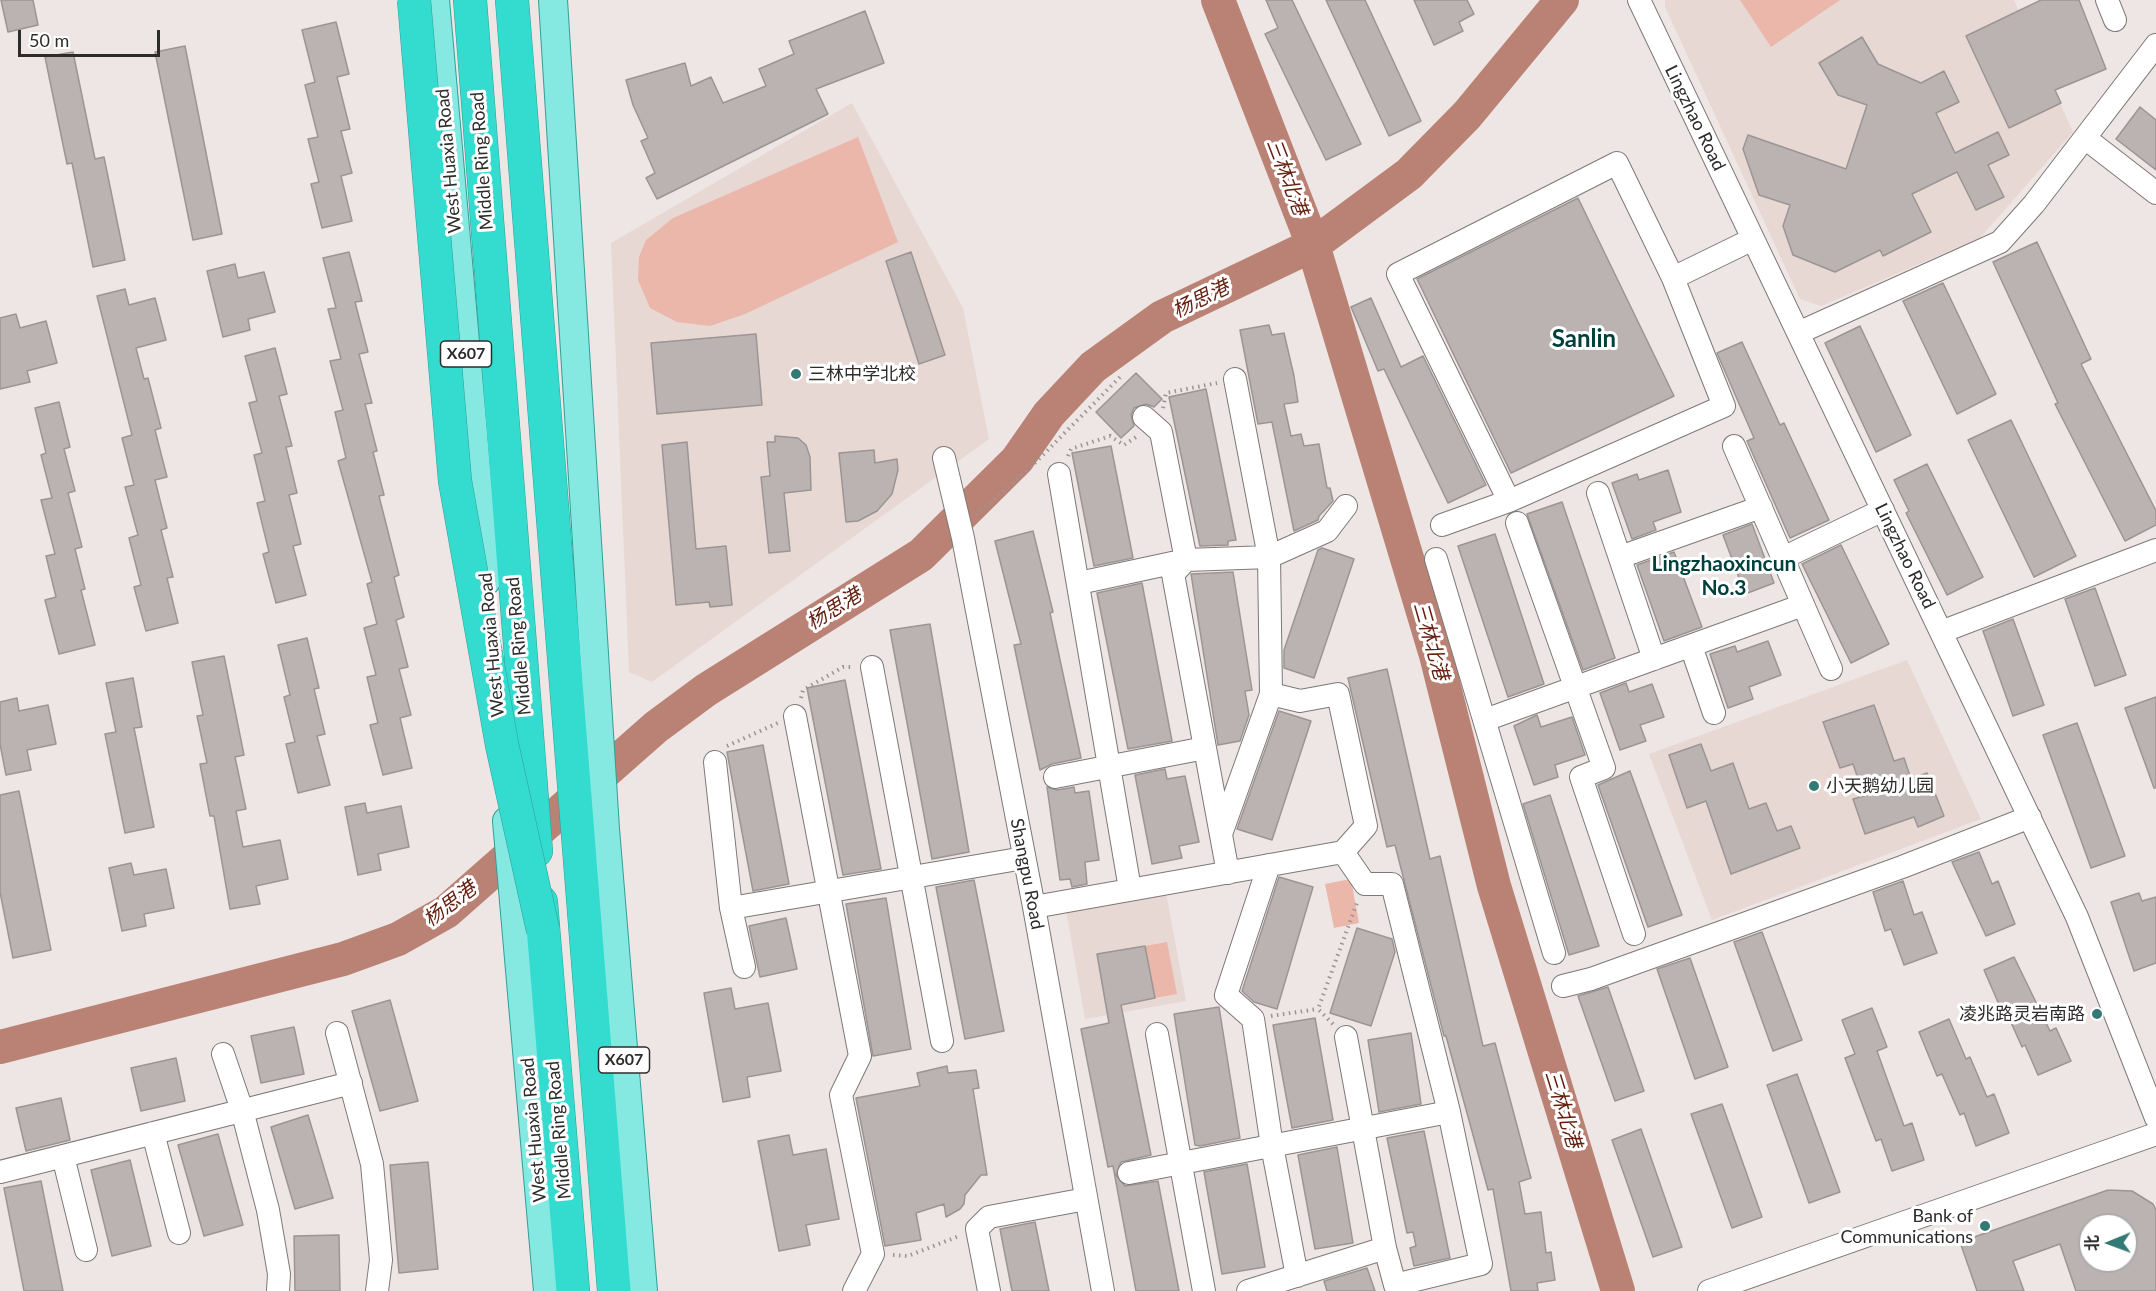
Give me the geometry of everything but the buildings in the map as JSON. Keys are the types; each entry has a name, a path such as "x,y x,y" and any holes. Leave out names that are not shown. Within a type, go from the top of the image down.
{"highway":[{"path":"414,0 455,481 502,745 543,930"},
{"name":"Middle Ring Road","path":"470,0 573,1291"},
{"path":"512,0 614,1291"},
{"path":"535,0 588,676 604,1148"}],"main road":[{"path":"408,0 474,651 497,708"},
{"name":"West Huaxia Road","path":"435,0 548,1291"},
{"name":"X607","path":"553,0 605,829 643,1291"}],"street":[{"name":"Lingzhao Road","path":"1639,0 2077,917 2156,1118"},
{"path":"1798,333 2000,242 2085,138 2156,45"},
{"path":"2085,138 2156,193"},
{"path":"1442,525 1509,501 1724,406 1673,278 1617,163 1398,274 1509,501"},
{"path":"1673,278 1753,239"},
{"path":"1221,835 1271,694 1269,557 1235,379"},
{"path":"1143,417 1161,432 1186,560"},
{"path":"1734,446 1831,669"},
{"name":"Shangpu Road","path":"944,458 951,490 967,529 1103,1291"},
{"path":"1059,474 1130,889"},
{"path":"1598,493 1654,659"},
{"path":"1079,583 1186,560 1269,557 1327,531 1346,506"},
{"path":"1620,557 1761,507"},
{"path":"1783,558 1883,510"},
{"path":"1517,523 1604,768 1581,777 1634,934"},
{"path":"1941,632 2156,550"},
{"path":"1436,559 1554,953"},
{"path":"1186,560 1173,574 1228,873"},
{"path":"1485,720 1803,605"},
{"path":"1691,646 1714,712"},
{"path":"872,668 942,1041"},
{"path":"1034,907 1343,852 1366,826 1338,694 1300,701 1271,694"},
{"path":"795,716 860,1056 841,1095 873,1254 854,1291"},
{"path":"1055,777 1205,748"},
{"path":"715,762 731,908 744,967"},
{"path":"1563,986 1591,979 1880,875 2030,817"},
{"path":"1343,852 1365,884 1392,884 1449,1112 1481,1264 1395,1285 1385,1248 1346,1037"},
{"path":"731,908 1024,858"},
{"path":"1269,865 1226,995 1253,1019 1272,1146 1297,1276"},
{"path":"338,1033 372,1164 381,1260 377,1291"},
{"path":"1157,1034 1204,1291"},
{"path":"223,1054 242,1110 268,1210 279,1274 278,1291"},
{"path":"0,1172 351,1083"},
{"path":"1129,1173 1365,1130 1449,1112"},
{"path":"153,1133 179,1233"},
{"path":"1709,1291 2156,1134"},
{"path":"63,1156 86,1250"},
{"path":"989,1291 977,1229 989,1217 1086,1199"},
{"path":"1248,1291 1385,1248"}],"path":[{"path":"967,529 1122,375"},
{"path":"1318,1009 1365,884"},
{"path":"1253,1019 1318,1009"},
{"path":"1318,1009 1346,1037"},
{"path":"873,1254 908,1256 977,1229"}],"shaded area":[{"path":"1665,0 2014,0 2073,132 1980,238 1821,306 1800,299 1665,7"},
{"path":"1740,0 1840,0 1771,47"},
{"name":"三林中学北校","path":"852,103 963,308 989,439 652,682 629,672 611,243"},
{"path":"858,137 898,242 745,314 710,326 677,322 650,308 638,280 639,257 646,240 673,218"},
{"name":"小天鹅幼儿园","path":"1907,660 1981,819 1712,920 1649,754"},
{"path":"1351,879 1359,923 1334,928 1325,884"},
{"path":"1166,892 1186,1001 1085,1019 1066,910"},
{"path":"1167,942 1177,994 1155,998 1145,946"}],"waterway":[{"name":"三林北港","path":"1218,0 1313,245 1436,655 1494,886 1618,1291"},
{"name":"杨思港","path":"0,1047 343,959 398,939 446,912 656,727 706,690 921,555 1017,460 1049,414 1093,367 1162,317 1313,245 1409,174 1467,115 1562,0"}],"place":[{"name":"三林中学北校","path":"796,374"},
{"name":"小天鹅幼儿园","path":"1814,786"},
{"name":"凌兆路灵岩南路","path":"2097,1014"},
{"name":"Bank of Communications","path":"1985,1226"}],"district":[{"name":"Sanlin","path":"1584,339"},
{"name":"Lingzhaoxincun No.3","path":"1724,576"}]}
